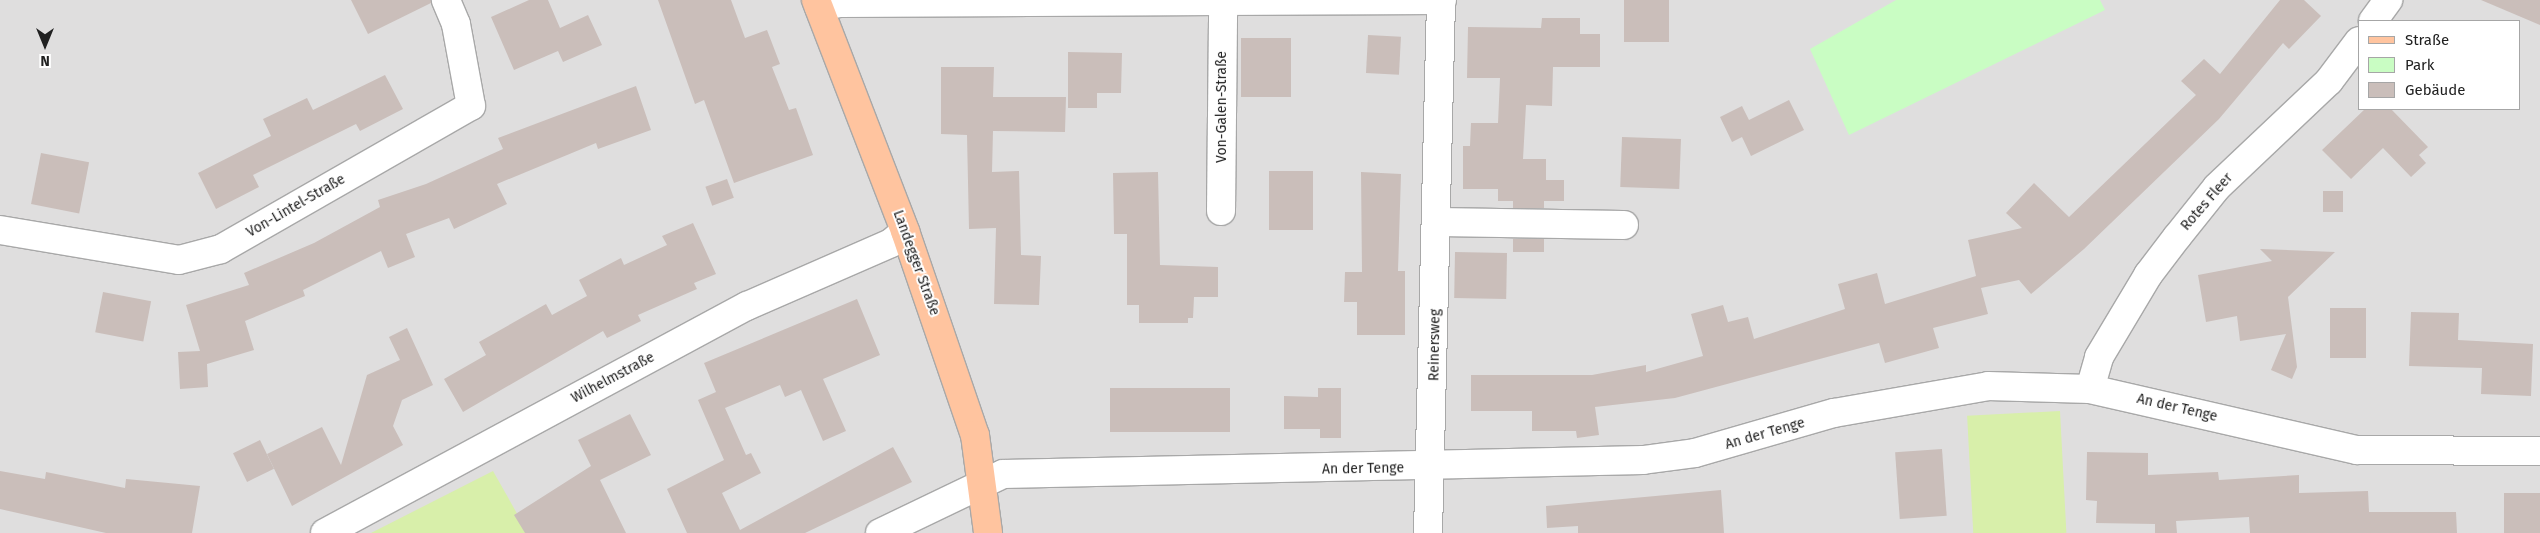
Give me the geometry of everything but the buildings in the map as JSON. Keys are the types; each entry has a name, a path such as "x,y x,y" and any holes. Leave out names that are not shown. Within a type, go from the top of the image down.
{"main road":[{"name":"Landegger Straße","path":"817,4 906,231 975,434 988,533"}],"street":[{"name":"Von-Lintel-Straße","path":"0,230 179,260 221,250 471,106 456,24 446,0"},
{"path":"817,4 1223,3 1442,0"},
{"name":"Reinersweg","path":"1428,533 1432,468 1442,0"},
{"path":"2374,20 2388,0"},
{"name":"Von-Galen-Straße","path":"1221,211 1223,3"},
{"name":"Rotes Fleer","path":"2090,389 2099,357 2148,275 2177,237 2217,187 2329,81 2358,42"},
{"path":"1438,222 1624,225"},
{"name":"Wilhelmstraße","path":"325,533 747,306 890,243 906,231"},
{"name":"An der Tenge","path":"880,533 982,481 1026,472 1432,468 1643,460 1695,454 1834,413 1988,386 2090,389 2357,450 2540,451"}],"shaded area":[{"path":"0,0 2540,0 2540,533 0,533"}],"green space":[{"path":"1896,0 2100,0 2105,10 1849,135 1810,49"},
{"path":"2060,411 2066,533 1973,533 1967,416"},
{"path":"493,471 528,533 371,533"}]}
